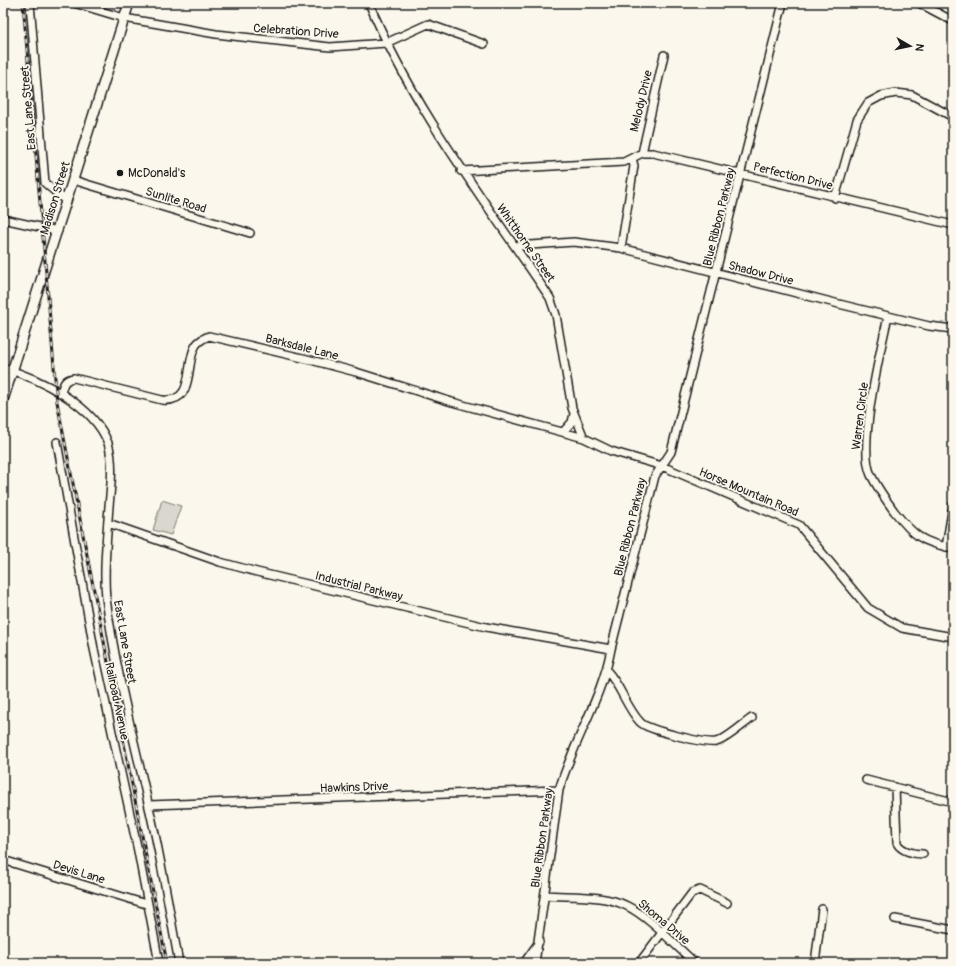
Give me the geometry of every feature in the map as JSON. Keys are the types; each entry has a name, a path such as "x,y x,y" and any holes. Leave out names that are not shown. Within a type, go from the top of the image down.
{"main road":[{"name":"Madison Street","path":"3,400 58,231 66,201 129,3"}],"street":[{"name":"East Lane Street","path":"30,3 45,183 66,201"},
{"path":"74,3 124,18"},
{"name":"Whitthorne Street","path":"369,3 386,43 461,170 516,246 555,308 572,408 584,438"},
{"name":"Blue Ribbon Parkway","path":"536,963 559,790 564,772 607,671 611,649 655,476 671,452 783,3"},
{"path":"919,3 953,21"},
{"name":"Celebration Drive","path":"124,18 228,36 330,47 386,43 428,24 484,44"},
{"name":"Melody Drive","path":"642,153 664,55"},
{"path":"835,198 857,120 868,104 881,96 896,93 912,95 953,118"},
{"path":"461,170 624,162 642,153"},
{"name":"Perfection Drive","path":"642,153 653,153 835,198 953,225"},
{"path":"621,248 634,166 632,158"},
{"name":"Sunlite Road","path":"73,180 250,234"},
{"path":"3,219 58,231"},
{"name":"Shadow Drive","path":"516,246 574,242 621,248 888,316 929,326 953,329"},
{"name":"Warren Circle","path":"888,316 876,372 868,433 866,454 870,474 891,507 910,531 930,543 949,548"},
{"name":"Barksdale Lane","path":"61,393 64,382 68,378 74,378 162,400 171,401 177,399 185,388 196,346 202,339 209,336 335,366 452,402 584,438"},
{"name":"East Lane Street","path":"3,368 13,371 61,393 80,406 96,423 108,443 112,472 105,560 106,596 112,635 132,734 149,805 179,963"},
{"path":"563,432 572,422 574,414"},
{"path":"584,438 611,451 662,466"},
{"name":"Railroad Avenue","path":"57,442 94,649 138,851 158,963"},
{"name":"Horse Mountain Road","path":"662,466 799,525 868,608 902,628 953,637"},
{"path":"949,548 953,505"},
{"name":"Industrial Parkway","path":"108,523 220,562 257,572 486,627 611,649"},
{"path":"607,671 613,677 640,724 647,727 670,734 714,742 724,738 752,718"},
{"path":"866,780 953,802"},
{"path":"895,788 897,843 902,849 915,854 922,854"},
{"name":"Hawkins Drive","path":"149,805 559,790"},
{"name":"Devis Lane","path":"3,860 146,904 146,902"},
{"path":"639,963 688,897 698,891 705,892 727,903"},
{"name":"Shoma Drive","path":"545,895 601,899 626,905 641,914 695,963"},
{"path":"815,963 822,909"},
{"path":"895,919 953,930"},
{"name":"Blue Ribbon Parkway","path":"524,963 539,942"}],"shaded area":[{"path":"162,500 181,506 171,535 153,530"}],"railway":[{"path":"23,3 57,402 167,963"}],"place":[{"name":"McDonald's","path":"120,173"}]}
